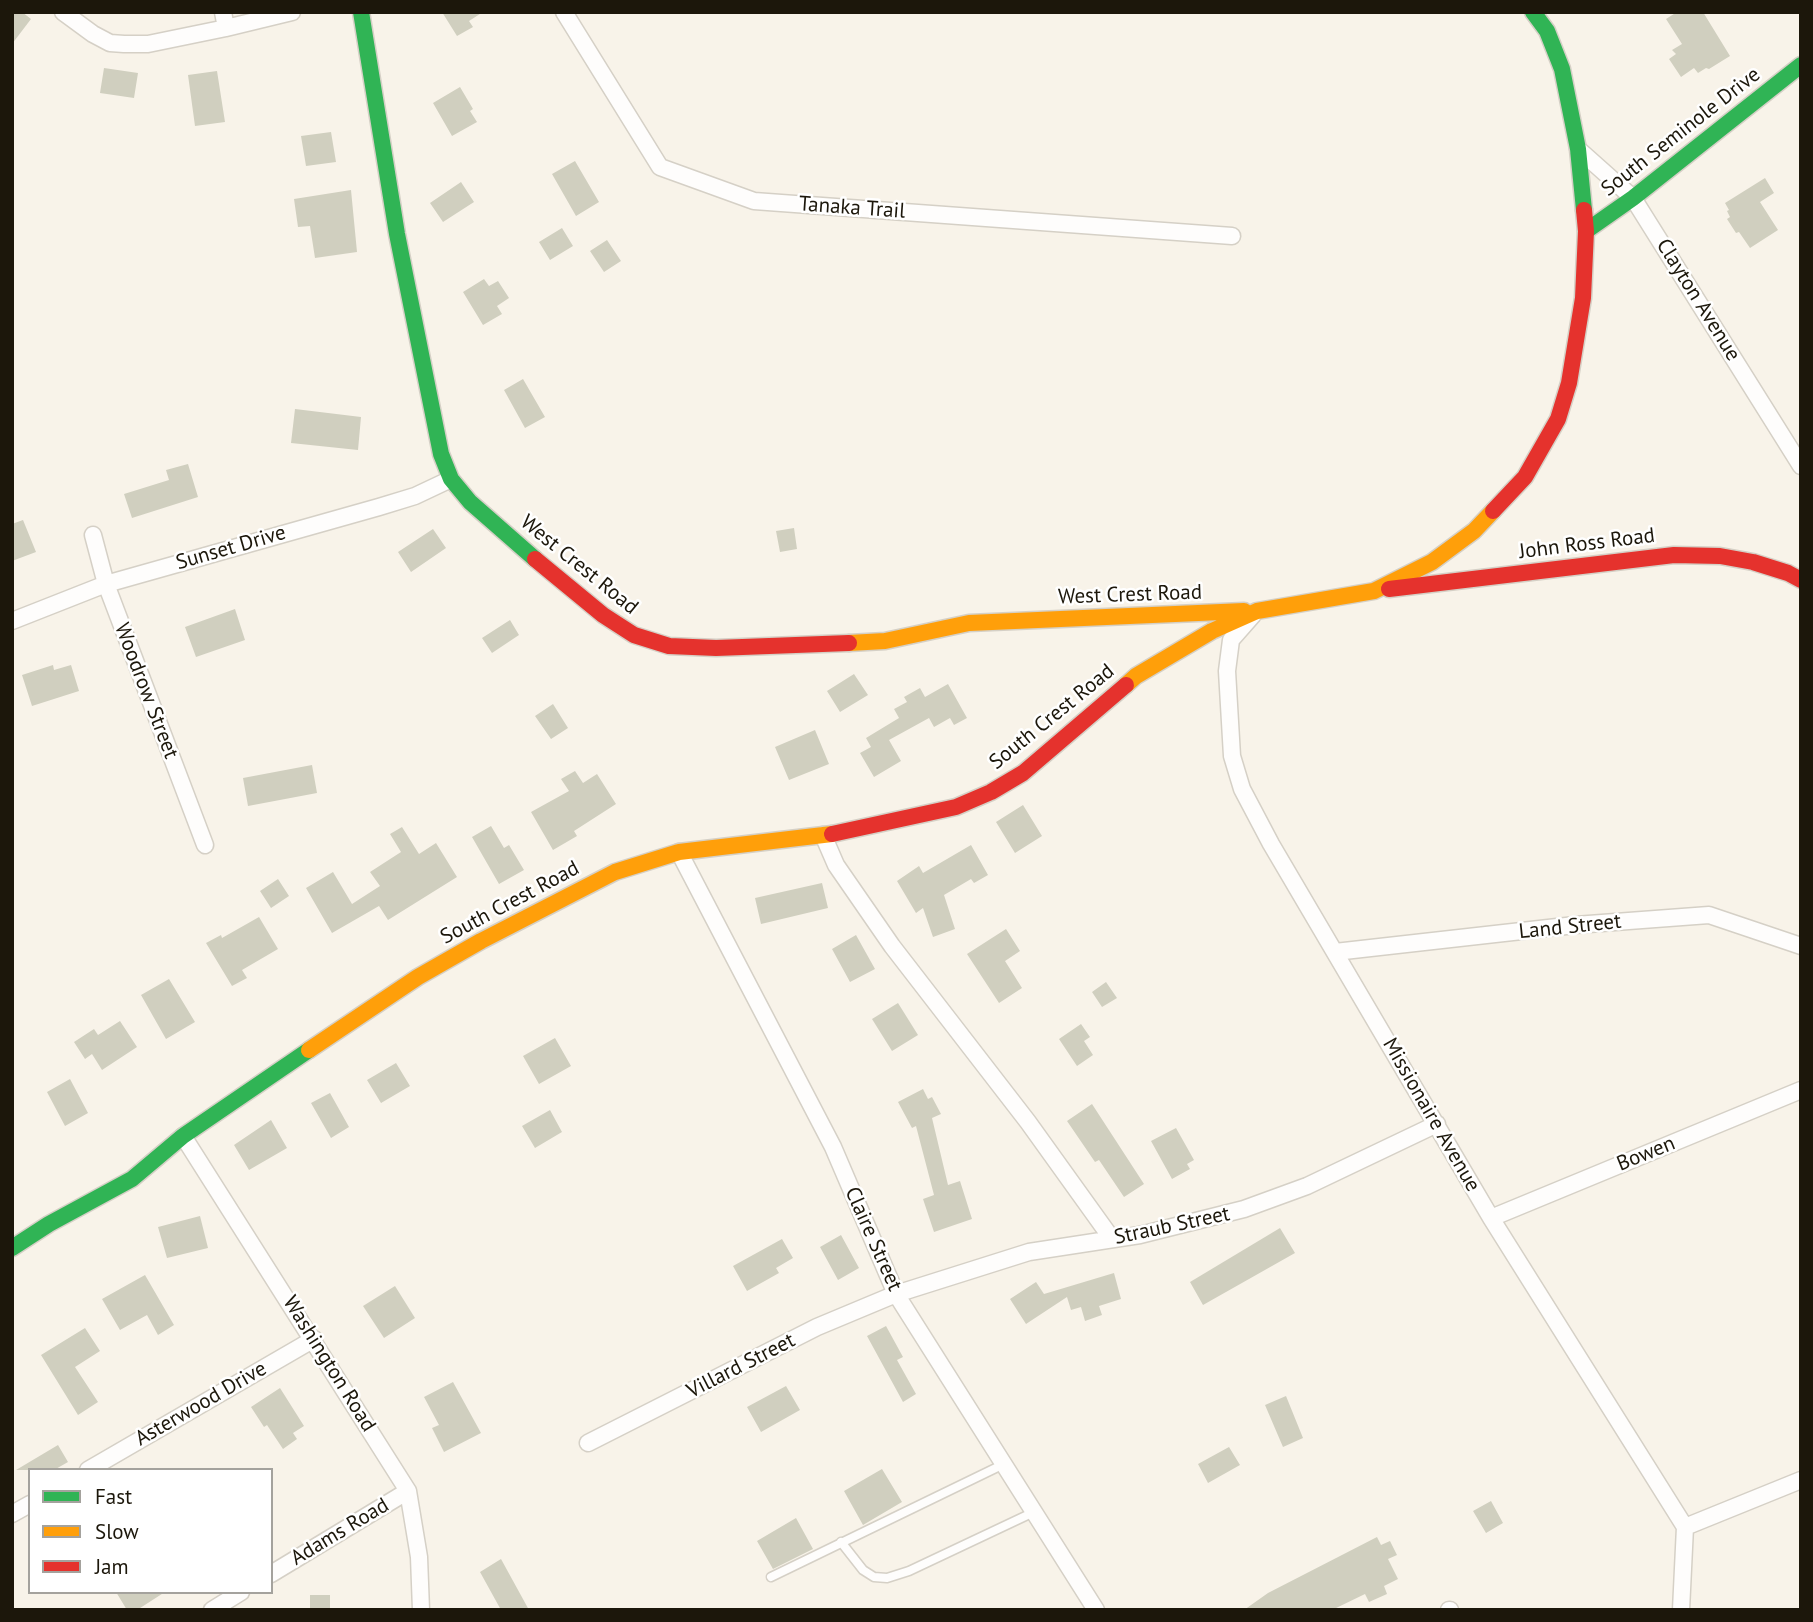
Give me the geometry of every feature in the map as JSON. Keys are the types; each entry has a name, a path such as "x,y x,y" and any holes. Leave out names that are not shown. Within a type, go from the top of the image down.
{"street":[{"path":"63,12 110,43 148,44 225,20 292,12"},
{"name":"West Crest Road","path":"361,12 397,234 432,418 441,454 451,479 470,502 514,542 604,615 634,635 669,646 716,648 885,641 969,623 1257,611"},
{"name":"Tanaka Trail","path":"564,12 660,167 754,201 1232,236"},
{"name":"South Crest Road","path":"12,1248 48,1224 132,1179 183,1136 418,977 615,872 678,852 823,835 956,807 992,792 1023,773 1136,676 1212,631 1257,611 1374,591 1432,562 1474,531 1525,477 1558,419 1569,383 1583,298 1586,231 1578,149 1562,69 1547,31 1533,12"},
{"name":"South Seminole Drive","path":"1586,231 1633,198 1801,65"},
{"name":"Clayton Avenue","path":"1578,149 1633,198 1793,437 1801,466"},
{"name":"Sunset Drive","path":"12,621 106,584 379,507 415,496 451,479"},
{"name":"Woodrow Street","path":"93,535 106,584 205,845"},
{"name":"John Ross Road","path":"1374,591 1674,555 1720,556 1754,562 1801,580"},
{"name":"Missionaire Avenue","path":"1257,611 1231,640 1227,671 1232,756 1242,789 1271,844 1491,1218 1685,1527"},
{"path":"823,835 836,864 892,946 1028,1122 1112,1240"},
{"name":"Claire Street","path":"678,852 833,1147 896,1294 1096,1610"},
{"name":"Land Street","path":"1335,952 1575,925 1709,915 1801,946"},
{"name":"Bowen","path":"1491,1218 1801,1090"},
{"name":"Straub Street","path":"896,1294 1029,1252 1140,1235 1244,1209 1307,1186 1437,1124"},
{"name":"Washington Road","path":"183,1136 408,1491 419,1557 421,1610"},
{"name":"Villard Street","path":"588,1443 817,1327 896,1294"},
{"name":"Asterwood Drive","path":"91,1468 314,1339"},
{"path":"1681,1610 1685,1527 1801,1480"},
{"name":"Adams Road","path":"273,1573 408,1491"},
{"path":"12,1514 28,1505"},
{"path":"212,1610 238,1594"}],"lane":[{"path":"771,1577 1004,1464"},
{"path":"841,1542 863,1570 874,1577 887,1578 909,1571 1034,1512"}],"building":[{"path":"12,12 22,12 31,19 12,44"},
{"path":"442,12 483,12 469,21 473,27 457,36"},
{"path":"1677,12 1703,12 1730,56 1709,69 1698,73 1694,68 1681,77 1669,59 1676,54 1672,50 1682,44 1666,19"},
{"path":"104,68 138,73 134,98 100,93"},
{"path":"217,71 225,122 195,126 188,75"},
{"path":"460,87 477,122 452,136 433,103"},
{"path":"331,132 336,162 306,166 301,136"},
{"path":"575,161 599,202 576,216 552,174"},
{"path":"1765,178 1774,193 1760,202 1778,230 1750,248 1727,219 1730,217 1725,203"},
{"path":"461,182 474,202 443,222 430,203"},
{"path":"351,190 357,252 315,258 310,226 298,227 294,199"},
{"path":"562,228 573,246 550,260 539,242"},
{"path":"607,240 621,261 604,272 590,251"},
{"path":"484,279 489,286 498,281 509,298 497,306 502,314 483,325 463,292"},
{"path":"523,379 545,417 525,428 504,390"},
{"path":"295,409 361,417 358,450 291,443"},
{"path":"188,464 198,497 132,518 124,494 169,480 166,470"},
{"path":"23,520 36,552 12,561 12,524"},
{"path":"794,528 797,549 780,552 776,531"},
{"path":"433,529 446,548 411,572 398,552"},
{"path":"235,609 245,640 196,657 185,627"},
{"path":"510,620 519,635 492,653 482,638"},
{"path":"53,665 54,670 71,665 79,691 32,706 22,675"},
{"path":"854,674 868,695 840,712 827,691"},
{"path":"948,684 967,718 954,725 950,718 934,727 929,718 889,740 901,761 874,777 860,753 871,747 866,738 899,718 894,709 907,702 904,697 920,688 925,697"},
{"path":"553,704 568,728 551,739 535,716"},
{"path":"815,730 829,764 789,780 775,747"},
{"path":"312,765 317,793 248,806 243,778"},
{"path":"575,771 583,783 597,774 616,804 574,831 577,836 553,850 531,812 569,791 561,779"},
{"path":"1023,805 1042,836 1015,853 996,822"},
{"path":"491,826 504,848 509,845 524,870 499,884 472,837"},
{"path":"402,827 419,854 436,843 457,877 388,920 379,906 332,933 306,888 333,872 352,904 380,886 370,872 401,852 390,834"},
{"path":"971,845 988,875 974,883 971,879 944,895 955,929 933,937 923,908 916,913 897,881 919,866 923,873"},
{"path":"278,879 289,896 271,908 260,891"},
{"path":"822,883 828,908 761,924 755,898"},
{"path":"259,917 278,949 242,970 247,978 232,986 206,943 221,935 222,938"},
{"path":"1006,929 1020,951 1005,961 1022,988 999,1003 967,954"},
{"path":"856,935 875,969 850,982 832,949"},
{"path":"169,979 195,1022 166,1039 141,995"},
{"path":"1106,982 1117,998 1102,1007 1092,992"},
{"path":"898,1003 918,1035 892,1051 872,1019"},
{"path":"120,1021 137,1047 102,1070 92,1054 85,1059 74,1042 94,1029 98,1035"},
{"path":"1081,1024 1090,1037 1084,1041 1093,1055 1077,1066 1059,1039"},
{"path":"555,1038 571,1066 539,1084 523,1056"},
{"path":"396,1063 410,1086 381,1103 367,1080"},
{"path":"70,1079 88,1113 65,1126 47,1092"},
{"path":"923,1089 928,1099 932,1097 941,1114 932,1118 948,1185 960,1181 972,1219 934,1232 923,1199 934,1195 916,1126 912,1128 898,1102"},
{"path":"330,1093 349,1127 331,1138 311,1103"},
{"path":"1092,1104 1144,1184 1124,1197 1099,1160 1095,1162 1067,1121"},
{"path":"550,1110 562,1132 535,1148 522,1126"},
{"path":"271,1120 287,1148 249,1170 234,1145"},
{"path":"1176,1128 1194,1160 1187,1164 1190,1169 1172,1179 1151,1141"},
{"path":"200,1216 208,1248 167,1258 158,1227"},
{"path":"1280,1228 1295,1253 1203,1305 1190,1282"},
{"path":"841,1235 859,1268 838,1280 820,1247"},
{"path":"782,1239 793,1258 776,1268 779,1273 747,1291 733,1266"},
{"path":"1114,1273 1121,1299 1099,1306 1102,1315 1085,1321 1081,1307 1071,1310 1067,1297 1026,1324 1010,1299 1036,1282 1044,1294"},
{"path":"145,1275 174,1325 158,1335 147,1315 120,1330 102,1299"},
{"path":"395,1286 415,1318 384,1338 363,1306"},
{"path":"886,1326 903,1357 897,1360 916,1394 903,1402 867,1336"},
{"path":"85,1328 100,1351 75,1367 98,1402 78,1415 41,1355"},
{"path":"453,1382 481,1433 444,1452 432,1428 439,1425 424,1397"},
{"path":"786,1386 800,1410 761,1432 747,1407"},
{"path":"280,1388 304,1426 293,1433 297,1439 283,1449 251,1407"},
{"path":"1286,1396 1303,1438 1283,1447 1265,1405"},
{"path":"58,1445 68,1462 58,1468 16,1470"},
{"path":"1229,1447 1240,1465 1208,1483 1198,1464"},
{"path":"882,1469 902,1502 863,1525 844,1491"},
{"path":"1491,1501 1503,1523 1486,1533 1473,1511"},
{"path":"796,1518 813,1549 773,1569 757,1541"},
{"path":"1377,1537 1381,1545 1390,1541 1397,1555 1388,1559 1398,1579 1384,1586 1387,1594 1369,1602 1365,1594 1332,1610 1244,1610 1268,1593"},
{"path":"501,1559 529,1610 501,1610 480,1572"},
{"path":"117,1594 162,1594 137,1610 127,1610"},
{"path":"310,1595 330,1595 330,1610 310,1610"}],"traffic: fast":[{"path":"361,12 397,234 441,454 451,479 470,502 535,559"},
{"path":"1533,12 1547,31 1562,69 1578,149 1584,210"},
{"path":"1586,231 1633,198 1801,65"},
{"path":"12,1248 49,1224 132,1179 183,1136 309,1050"}],"traffic: slow":[{"path":"1126,685 1136,676 1212,631 1257,611 1374,591 1432,562 1474,531 1493,511"},
{"path":"849,643 885,641 969,623 1244,611"},
{"path":"309,1050 418,977 481,941 615,872 679,852 832,834"}],"traffic: jam":[{"path":"1493,511 1525,477 1558,419 1569,383 1583,298 1586,231 1584,210"},
{"path":"1389,589 1674,555 1720,556 1753,562 1801,580"},
{"path":"535,559 603,615 634,635 669,646 716,648 849,643"},
{"path":"832,834 956,807 991,792 1023,773 1126,685"}]}
